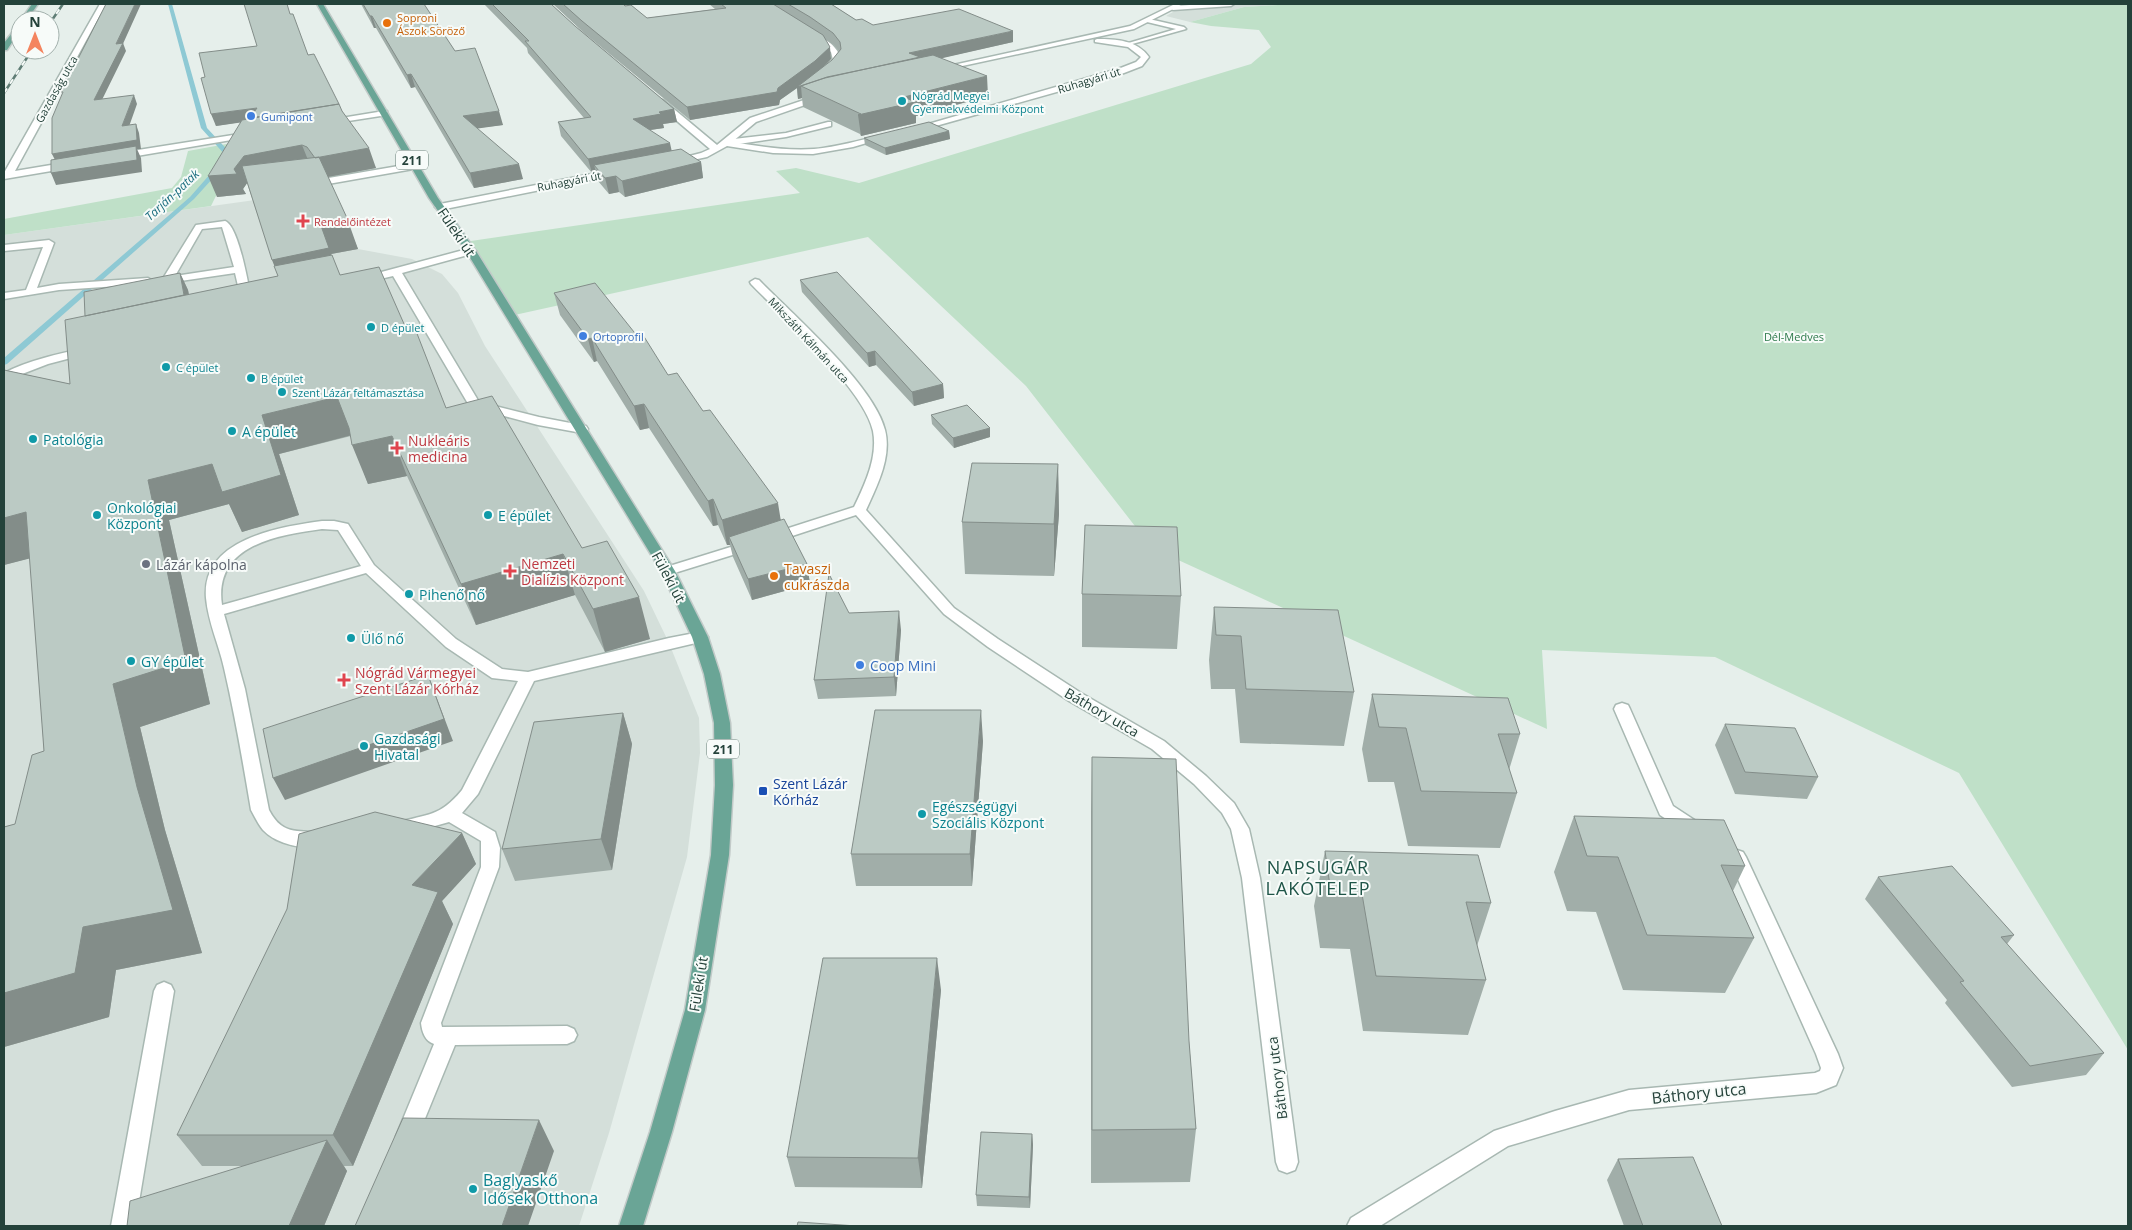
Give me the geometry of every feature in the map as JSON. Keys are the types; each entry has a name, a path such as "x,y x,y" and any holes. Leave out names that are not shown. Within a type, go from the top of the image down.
{"main road":[{"name":"Füleki út","path":"320,4 440,207 471,251 668,571 700,637 712,674 722,723 724,784 720,855 695,1010 661,1132 631,1226"}],"street":[{"name":"Gazdaság utca","path":"7,175 103,4"},
{"path":"926,72 1132,28 1180,4"},
{"path":"1173,8 1231,4"},
{"path":"1078,40 1126,44 1183,29 1149,21"},
{"path":"807,33 828,45 837,56 837,60 830,69 818,78"},
{"name":"Ruhagyári út","path":"907,131 1022,100 1139,64 1145,57 1143,53 1126,44"},
{"path":"666,163 691,158 716,149 753,120 777,110 828,94"},
{"path":"656,98 716,149"},
{"path":"777,110 791,98"},
{"path":"318,123 384,113"},
{"path":"725,143 786,135 828,124"},
{"path":"107,158 263,132"},
{"path":"725,143 779,151 803,152 846,147 890,136"},
{"path":"7,175 78,163"},
{"path":"302,185 316,180 416,166"},
{"name":"Ruhagyári út","path":"440,207 628,170"},
{"path":"167,280 199,227 226,224 249,306"},
{"path":"4,248 50,242 30,292"},
{"path":"351,282 397,273 441,258 471,251"},
{"path":"4,296 59,287 167,280 240,269"},
{"path":"397,273 474,404 582,429"},
{"name":"Mikszáth Kálmán utca","path":"755,282 839,369 870,407 879,429 880,448 877,472 859,510"},
{"path":"4,374 44,360 102,348"},
{"path":"4,378 20,369"},
{"path":"668,571 859,510"},
{"name":"Báthory utca","path":"859,510 949,611 992,644 1075,697 1158,745 1200,780 1228,808 1240,829 1251,878 1287,1162"},
{"path":"333,840 305,840 285,837 266,824 260,810 227,649 214,603 213,588 217,572 230,554 250,543 318,525 338,524 343,527 369,568 451,643 498,674 528,677 700,637"},
{"path":"216,611 369,568"},
{"path":"387,831 439,820 451,815 469,794 528,677"},
{"name":"Báthory utca","path":"1359,1226 1502,1138 1555,1121 1630,1100 1816,1083 1828,1078 1832,1068 1827,1054 1724,848 1666,810 1622,709"},
{"path":"451,815 489,838 492,848 490,867 431,1023 432,1030 438,1036 567,1035"},
{"path":"123,1226 164,990"},
{"path":"400,1155 448,1036"}],"shaded area":[{"path":"1187,4 1292,4 1244,7 1190,22 1166,16"},
{"name":"Nógrád Vármegyei Szent Lázár Kórház","path":"330,187 358,249 412,259 442,274 458,293 485,346 644,591 669,643 699,718 700,753 687,857 609,1133 579,1226 4,1226 4,235 255,200"}],"green space":[{"name":"Dél-Medves","path":"1294,4 2128,4 2128,1050 1959,773 1715,657 1542,650 1547,729 1152,548 1026,386 868,237 510,316 464,242 800,193 776,171 796,168 859,183 1251,64 1271,47 1259,30 1211,26 1190,22 1244,7"},
{"path":"243,141 211,206 4,235 4,219 172,188 181,177 188,151"}],"building":[{"path":"106,4 135,4 116,44 123,43 94,100 134,95 122,126 136,124 137,140 52,154 52,118 63,92 61,92"},
{"path":"244,4 287,4 290,14 293,14 308,55 314,54 339,104 250,118 257,108 211,114 201,78 205,77 199,53 257,46"},
{"path":"363,4 424,4 455,51 475,48 499,111 463,116 519,164 470,173 411,74 407,75"},
{"path":"492,4 551,4 674,109 659,112 661,114 633,119 670,143 588,159 558,122 591,117 525,41 529,41"},
{"path":"563,4 631,5 647,18 726,8 721,4 773,4 823,35 830,47 815,61 778,88 777,92 687,107"},
{"path":"788,4 831,4 856,20 862,19 873,25 959,9 1013,31 909,53 920,57 825,78 797,87 832,60 841,49 840,42 833,33"},
{"path":"933,55 987,76 904,97 915,102 858,115 861,114 801,86 827,77"},
{"path":"339,104 369,148 315,158 307,147 302,145 244,156 234,169 237,174 208,176 242,120"},
{"path":"929,122 949,131 885,148 864,138"},
{"path":"136,146 137,160 51,173 51,160"},
{"path":"681,149 701,162 622,181 616,176 605,178 594,165"},
{"path":"319,157 347,218 320,223 329,248 272,260 242,166"},
{"path":"332,255 340,275 379,267 408,333 416,331 446,408 492,396 582,548 607,541 639,597 593,609 563,554 461,584 392,436 352,445 349,428 337,397 262,415 281,475 222,492 212,464 148,480 186,661 113,684 137,787 173,910 83,927 75,973 4,993 4,827 15,824 32,755 44,751 26,512 4,518 4,370 70,384 65,320 278,276 274,266"},
{"path":"837,272 943,384 912,392 875,351 867,353 800,280"},
{"path":"180,273 184,295 85,316 84,292"},
{"path":"595,283 638,337 643,335 668,375 677,373 703,411 710,410 778,503 722,520 713,499 708,501 644,404 634,406 592,338 588,339 554,293"},
{"path":"967,405 990,428 953,438 931,415"},
{"path":"972,463 1058,464 1054,524 962,522"},
{"path":"784,519 807,564 748,579 729,537"},
{"path":"1085,525 1177,527 1181,596 1082,594"},
{"name":"Coop Mini","path":"829,574 849,613 899,611 894,677 814,680"},
{"path":"1214,607 1338,610 1354,692 1246,689 1241,636 1216,635"},
{"path":"428,675 444,719 273,778 263,729"},
{"path":"1372,694 1508,698 1520,734 1498,734 1517,793 1421,791 1406,728 1379,727"},
{"name":"Egészségügyi Szociális Központ","path":"875,710 981,710 970,854 851,854"},
{"path":"623,713 601,839 502,849 534,722"},
{"path":"1725,724 1795,728 1818,777 1745,772"},
{"path":"1092,757 1176,759 1189,1041 1196,1129 1092,1130"},
{"path":"375,812 462,833 412,885 438,892 333,1135 177,1135 287,909 299,834"},
{"path":"1574,816 1724,820 1745,866 1721,865 1754,938 1647,935 1618,857 1587,856"},
{"path":"1325,851 1478,855 1491,903 1466,902 1486,980 1376,976 1362,894 1331,893"},
{"path":"1952,866 2014,935 2001,937 2104,1053 2030,1066 1960,982 1964,981 1878,877"},
{"path":"823,958 937,958 918,1158 787,1157"},
{"path":"403,1118 539,1120 502,1226 355,1226"},
{"path":"981,1132 1032,1134 1029,1197 976,1195"},
{"path":"327,1140 289,1226 127,1226 130,1201"},
{"path":"1693,1157 1722,1226 1643,1226 1618,1159"},
{"path":"798,1222 857,1226 797,1226"}],"waterway":[{"name":"Tarján-patak","path":"4,362 192,198 230,156 204,128 170,4"}],"railway":[{"path":"59,10 63,4"},
{"path":"4,93 25,60"}],"place":[{"name":"Soproni Ászok Söröző","path":"387,23"},
{"name":"Nógrád Megyei Gyermekvédelmi Központ","path":"902,101"},
{"name":"Gumipont","path":"251,116"},
{"name":"Rendelőintézet","path":"303,221"},
{"name":"D épület","path":"371,327"},
{"name":"Ortoprofil","path":"583,336"},
{"name":"C épület","path":"166,367"},
{"name":"B épület","path":"251,378"},
{"name":"Szent Lázár feltámasztása","path":"282,392"},
{"name":"A épület","path":"232,431"},
{"name":"Patológia","path":"33,439"},
{"name":"Nukleáris medicina","path":"397,448"},
{"name":"Onkológiai Központ","path":"97,515"},
{"name":"E épület","path":"488,515"},
{"name":"Lázár kápolna","path":"146,564"},
{"name":"Nemzeti Dialízis Központ","path":"510,571"},
{"name":"Tavaszi cukrászda","path":"774,576"},
{"name":"Pihenő nő","path":"409,594"},
{"name":"Ülő nő","path":"351,638"},
{"name":"GY épület","path":"131,661"},
{"name":"Coop Mini","path":"860,665"},
{"name":"Nógrád Vármegyei Szent Lázár Kórház","path":"344,680"},
{"name":"Gazdasági Hivatal","path":"364,746"},
{"name":"Szent Lázár Kórház","path":"763,791"},
{"name":"Egészségügyi Szociális Központ","path":"922,814"},
{"name":"Baglyaskő Idősek Otthona","path":"473,1189"}],"district":[{"name":"NAPSUGÁR LAKÓTELEP","path":"1318,878"}]}
